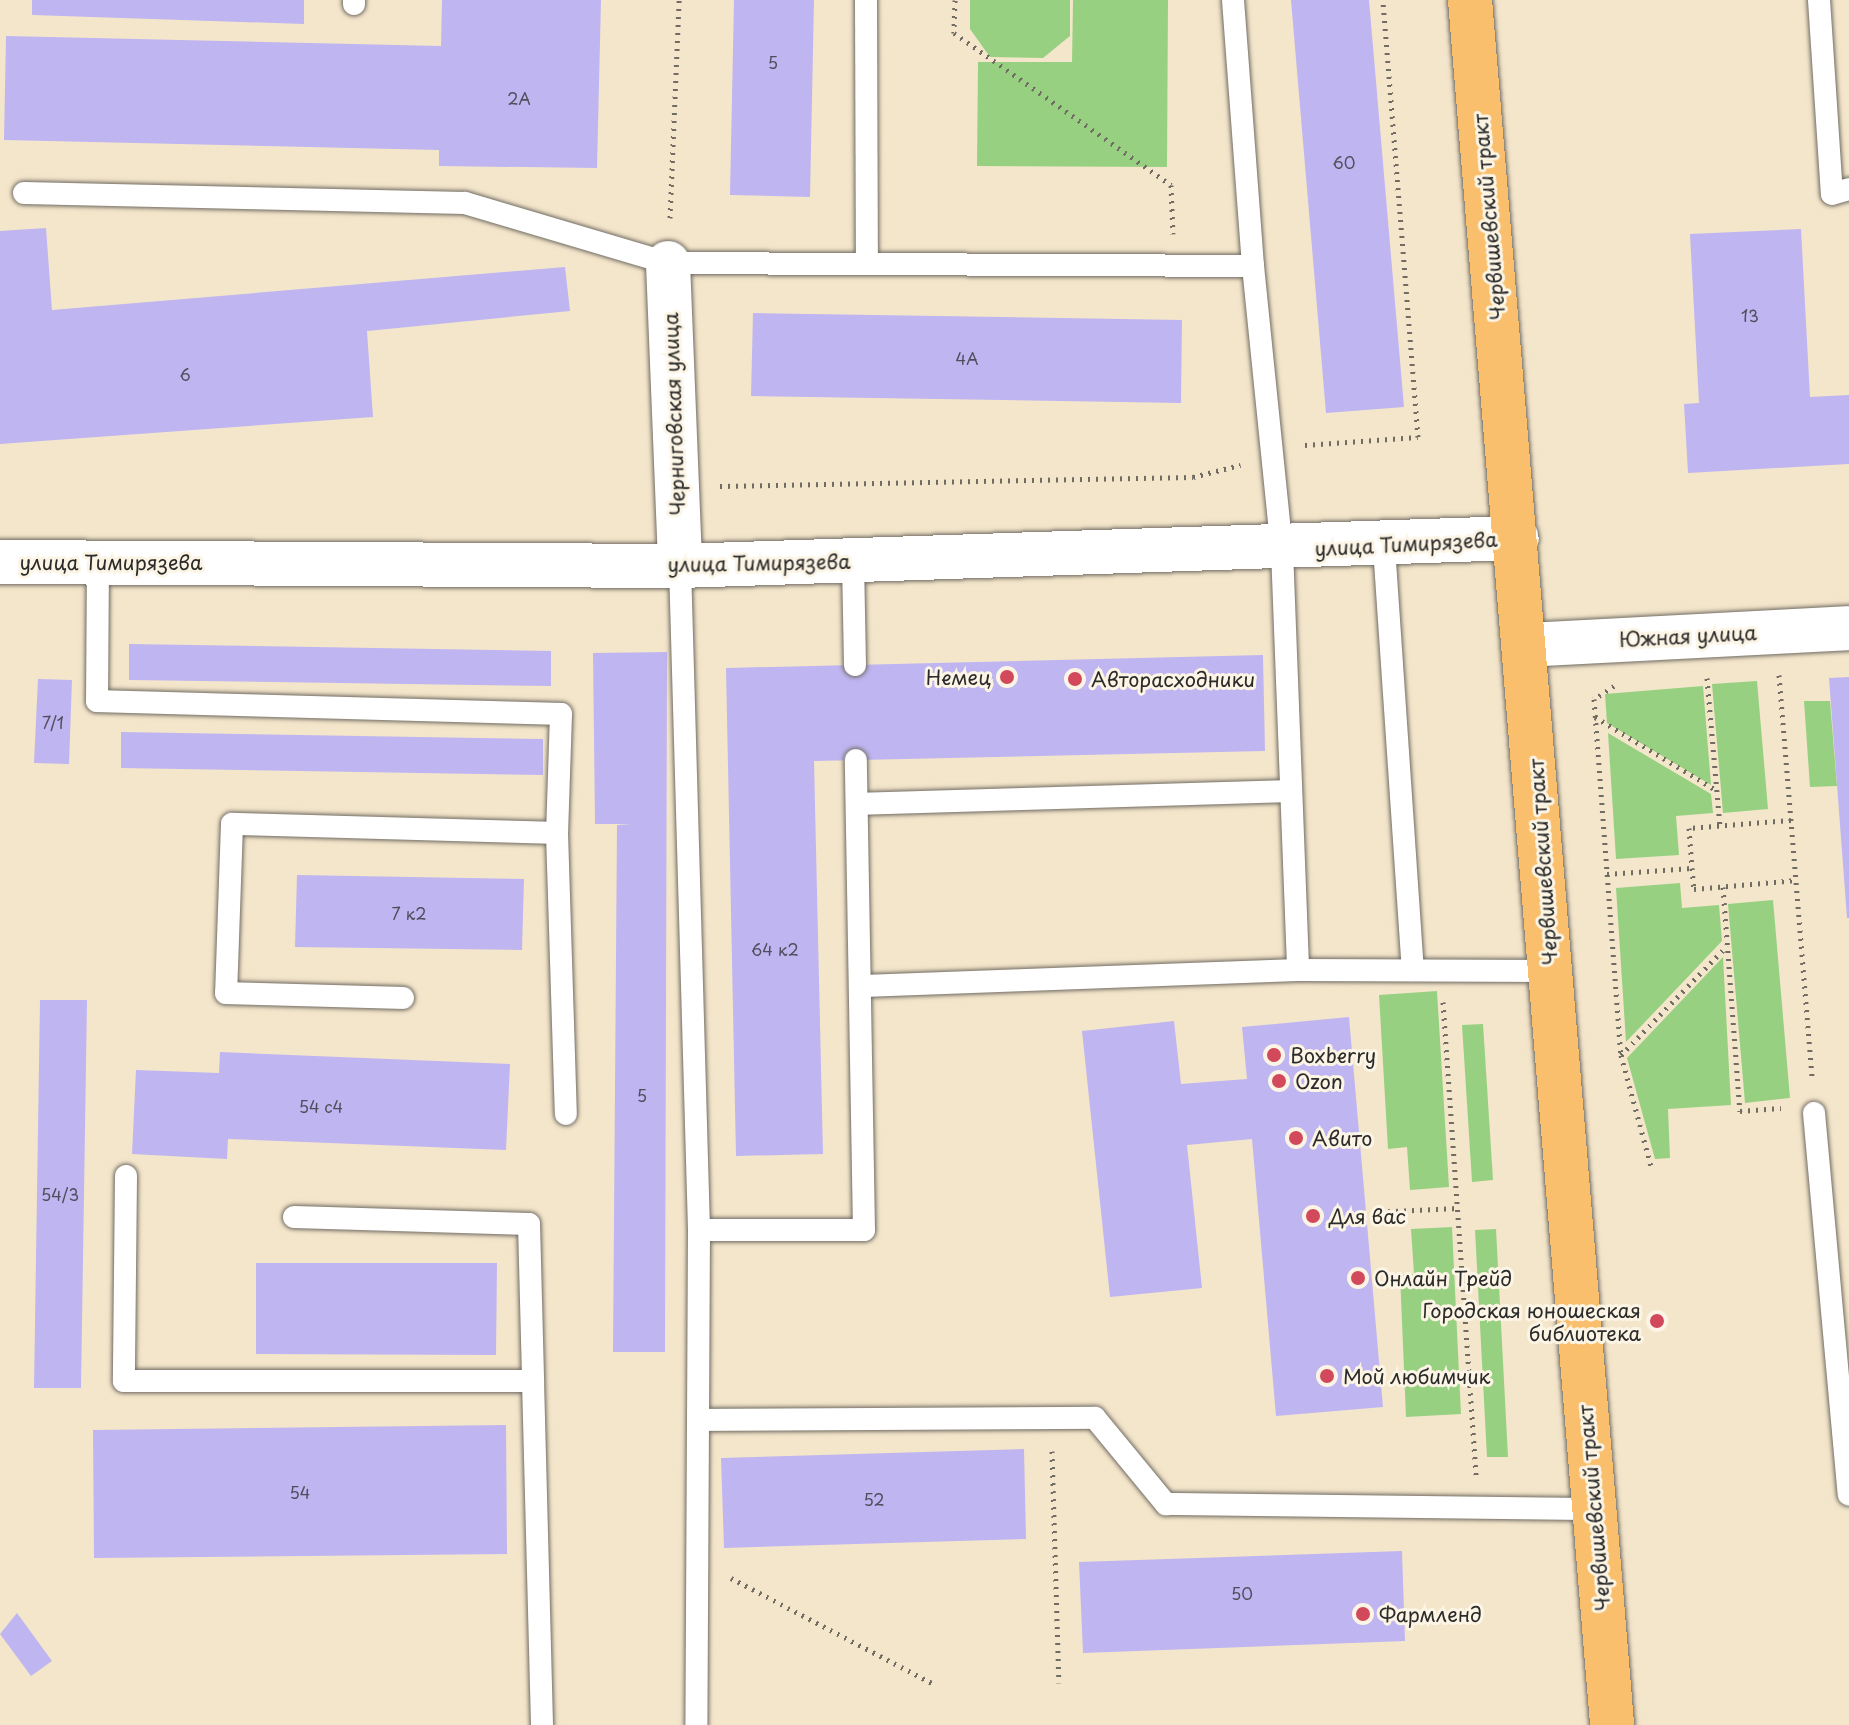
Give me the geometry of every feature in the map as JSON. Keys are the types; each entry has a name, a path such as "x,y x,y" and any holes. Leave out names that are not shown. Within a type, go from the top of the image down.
{"main road":[{"name":"Червишевский тракт","path":"1470,0 1526,645 1612,1725"}],"street":[{"name":"Черниговская улица","path":"668,263 680,566"},
{"name":"улица Тимирязева","path":"0,562 680,566 1384,547 1517,538"},
{"name":"Южная улица","path":"1526,645 1849,628"}],"lane":[{"path":"866,0 867,263"},
{"path":"1233,0 1253,266 1282,550 1298,970"},
{"path":"1819,0 1832,194 1849,189"},
{"path":"24,193 465,203 668,263 1253,266"},
{"path":"1384,547 1413,970"},
{"path":"98,561 97,701 561,714 557,833 566,1114"},
{"path":"853,561 855,665"},
{"path":"680,566 699,1230 696,1725"},
{"path":"699,1230 864,1230 863,986 856,760"},
{"path":"857,804 1289,791"},
{"path":"403,998 226,993 232,824 557,833"},
{"path":"863,986 1298,970 1552,971"},
{"path":"1814,1109 1849,1494"},
{"path":"126,1176 124,1381 533,1381"},
{"path":"294,1217 529,1224 542,1725"},
{"path":"698,1420 1095,1418 1166,1504 1594,1509"}],"path":[{"path":"668,263 679,0"},
{"path":"955,0 954,33 1171,185 1174,266"},
{"path":"677,487 1193,477 1231,470 1272,447 1418,437 1383,0"},
{"path":"1723,887 1740,1111 1814,1109 1779,671 1765,673"},
{"path":"1692,679 1722,676"},
{"path":"1707,677 1720,826"},
{"path":"1631,684 1594,699 1621,1055 1652,1170"},
{"path":"1595,717 1717,790"},
{"path":"1791,820 1689,828 1692,868 1694,889 1796,880"},
{"path":"1607,874 1692,868"},
{"path":"1621,1055 1727,946"},
{"path":"1441,971 1478,1507"},
{"path":"1372,1212 1458,1208"},
{"path":"1051,1418 1059,1683"},
{"path":"698,1560 936,1685"}],"green space":[{"path":"970,0 1070,0 1070,36 1043,58 990,57 970,29"},
{"path":"1073,0 1168,0 1167,167 977,166 978,62 1072,62"},
{"path":"1757,681 1768,809 1723,813 1712,684"},
{"path":"1703,686 1711,785 1607,723 1605,694"},
{"path":"1804,701 1830,701 1837,786 1810,787"},
{"path":"1608,733 1711,794 1713,813 1676,816 1679,855 1616,859"},
{"path":"1680,883 1682,908 1719,905 1722,941 1626,1042 1616,888"},
{"path":"1773,900 1790,1098 1745,1103 1728,904"},
{"path":"1723,957 1731,1105 1668,1109 1670,1158 1655,1159 1627,1058"},
{"path":"1437,991 1449,1187 1410,1190 1407,1147 1388,1149 1379,995"},
{"path":"1483,1024 1493,1180 1472,1182 1462,1025"},
{"path":"1452,1227 1461,1414 1406,1417 1400,1275 1414,1274 1411,1229"},
{"path":"1496,1229 1508,1457 1487,1457 1475,1230"}],"building":[{"path":"32,0 304,0 304,24 32,15"},
{"path":"442,0 601,0 597,168 439,166 439,150 4,140 6,36 441,46"},
{"path":"734,0 814,0 810,197 730,195"},
{"path":"1291,0 1369,0 1404,407 1326,413"},
{"path":"46,228 52,310 565,267 570,311 367,331 373,417 0,444 0,231"},
{"path":"1801,229 1810,397 1849,395 1849,464 1688,473 1684,404 1699,403 1690,234"},
{"path":"753,313 1182,320 1181,403 751,396"},
{"path":"129,644 551,651 551,686 129,680"},
{"path":"667,652 665,1352 613,1352 617,825 632,824 595,824 593,653"},
{"path":"1263,655 1265,751 814,761 823,1154 736,1156 726,668"},
{"path":"1849,677 1849,918 1847,918 1829,678"},
{"path":"38,679 72,680 69,764 34,763"},
{"path":"121,732 543,739 543,775 121,768"},
{"path":"297,875 524,879 522,950 295,947"},
{"path":"40,1000 87,1000 81,1388 34,1388"},
{"name":"Для вас","path":"1349,1017 1383,1407 1276,1416 1252,1139 1187,1145 1202,1288 1110,1297 1082,1031 1174,1021 1181,1084 1247,1079 1242,1027"},
{"path":"220,1052 510,1064 506,1150 228,1139 227,1159 132,1154 136,1070 219,1073"},
{"path":"256,1263 497,1263 496,1355 256,1354"},
{"path":"506,1425 507,1554 94,1558 93,1430"},
{"path":"1024,1449 1026,1539 724,1548 721,1458"},
{"path":"1402,1551 1405,1641 1083,1653 1079,1562"},
{"path":"17,1613 52,1661 31,1676 0,1634"}],"place":[{"name":"Немец","path":"1007,677"},
{"name":"Авторасходники","path":"1075,679"},
{"name":"Boxberry","path":"1274,1055"},
{"name":"Ozon","path":"1279,1081"},
{"name":"Авито","path":"1296,1138"},
{"name":"Для вас","path":"1313,1216"},
{"name":"Онлайн Трейд","path":"1358,1278"},
{"name":"Городская юношеская библиотека","path":"1657,1321"},
{"name":"Мой любимчик","path":"1327,1376"},
{"name":"Фармленд","path":"1363,1614"}]}
